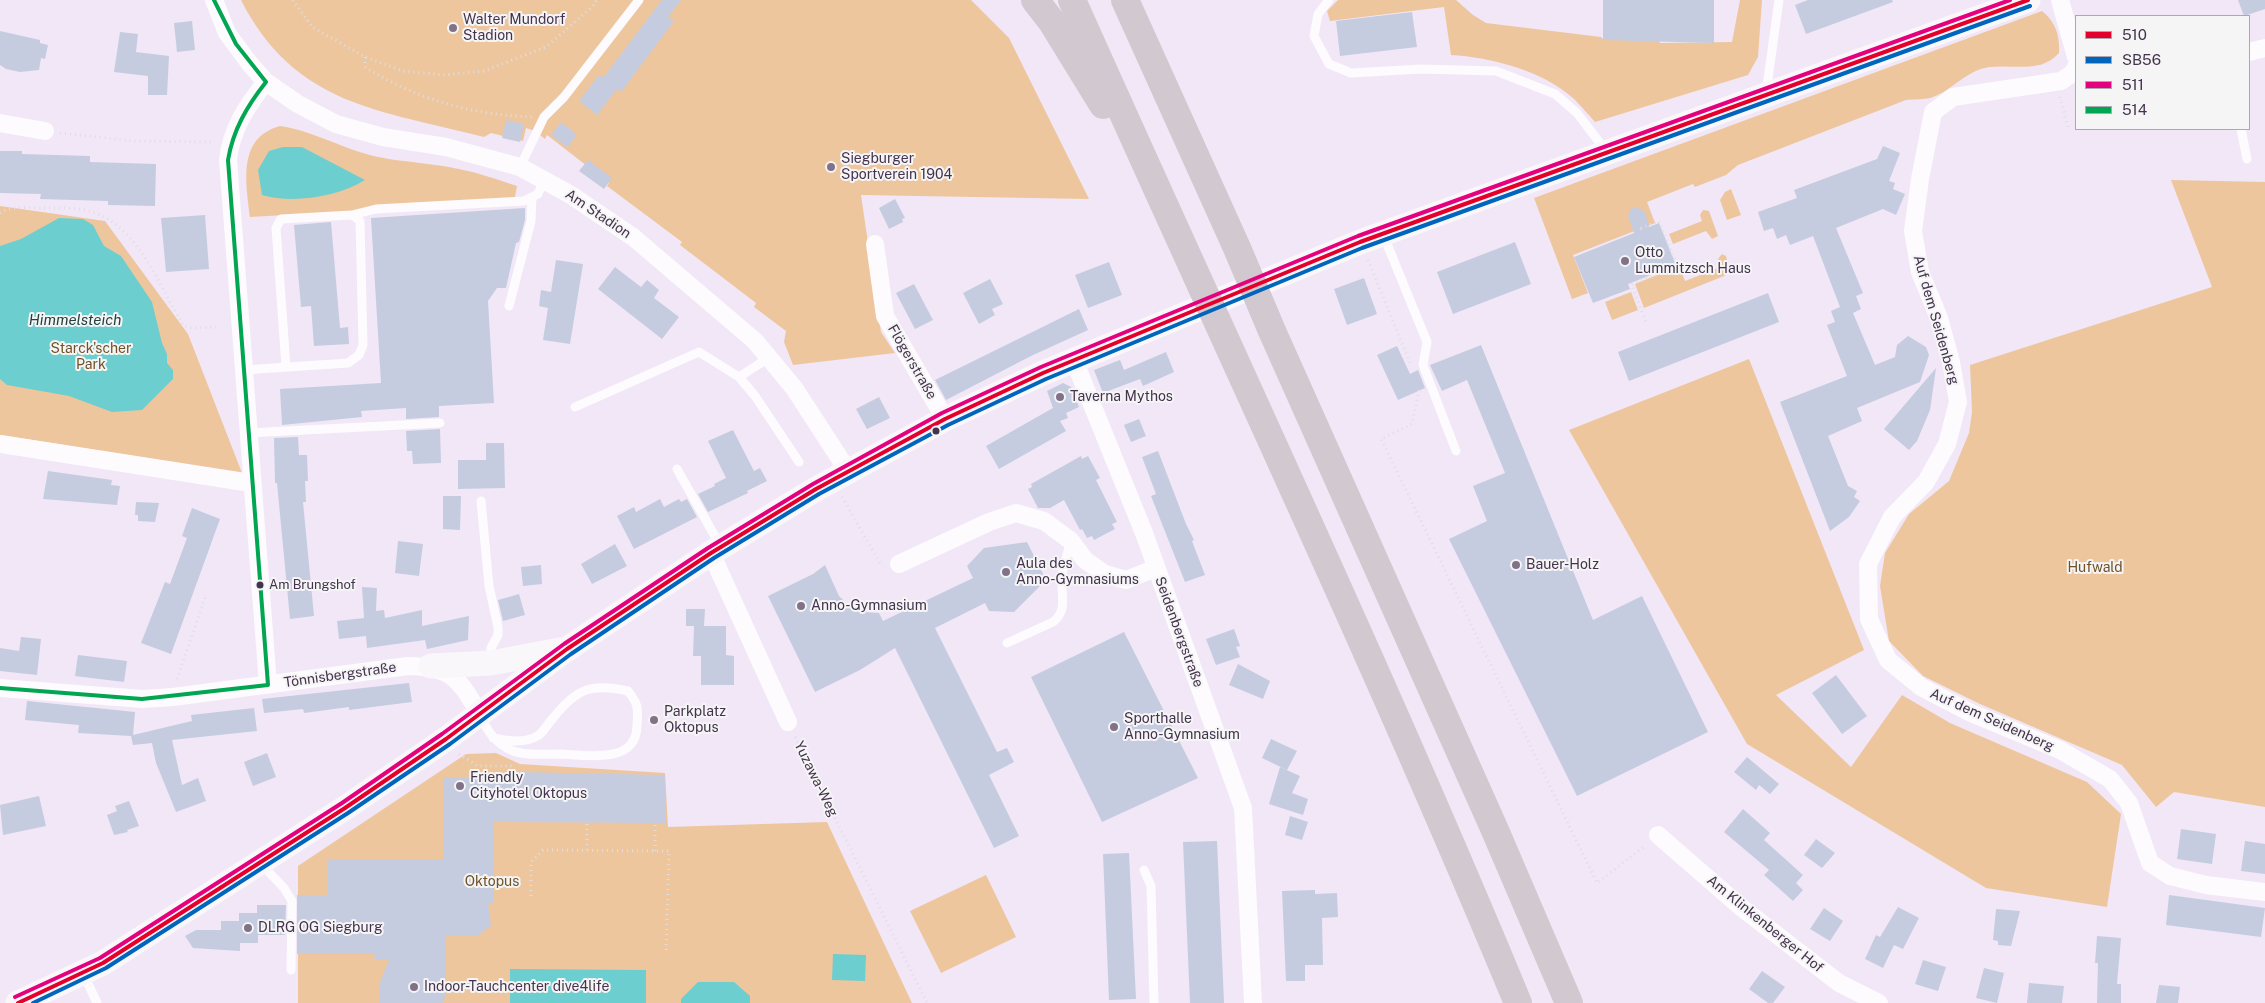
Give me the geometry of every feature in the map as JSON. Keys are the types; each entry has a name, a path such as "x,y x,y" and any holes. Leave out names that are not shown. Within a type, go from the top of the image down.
{"highway":[{"path":"1035,0 1052,22 1103,106 1120,141 1167,211"},
{"path":"1072,0 1231,348 1461,864 1518,1003"},
{"path":"1125,0 1238,248 1272,331 1494,828 1569,1003"}],"street":[{"name":"Am Stadion","path":"214,0 227,33 250,64 266,82 298,104 336,124 383,137 446,147 520,167 570,195 633,237 756,341 770,357 794,388 844,482"},
{"path":"18,1003 103,963 259,863 446,739 567,648 716,550 844,482 945,420 1074,360 1372,238 2028,0"},
{"path":"2060,0 2075,52"},
{"path":"2250,52 2265,48"},
{"name":"Auf dem Seidenberg","path":"2075,69 2073,73 2060,81 1953,97 1933,112 1913,231 1920,272 1939,318 1951,362 1958,402 1947,444 1926,482 1892,517 1868,564 1869,618 1888,660 1921,688 1971,713 2060,750 2110,779 2129,803 2150,863 2170,876 2206,885 2265,892"},
{"path":"266,82 254,97 230,142 228,167 247,433 268,685"},
{"path":"0,123 45,131"},
{"name":"Flögerstraße","path":"875,244 885,316 945,420"},
{"name":"Seidenbergstraße","path":"1074,360 1156,568 1243,808 1253,1003"},
{"path":"0,444 252,483"},
{"path":"899,564 993,520 1016,513 1044,521 1071,541 1085,560 1105,574 1126,580 1156,568"},
{"path":"716,550 788,722"},
{"path":"431,666 491,663 567,648"},
{"name":"Tönnisbergstraße","path":"0,688 142,699 174,697 408,666 431,666 458,680 479,713"},
{"name":"Am Klinkenberger Hof","path":"1658,835 1742,908 1838,983 1879,1003"}],"lane":[{"path":"520,167 544,117 564,96 639,0"},
{"path":"1330,0 1318,14 1314,36 1329,64 1351,72 1421,69 1496,71 1554,94 1577,113 1607,153"},
{"path":"1765,96 1779,0"},
{"path":"2241,130 2247,159"},
{"path":"286,367 276,228 281,219 352,215 376,208 524,201 538,194 544,180"},
{"path":"509,306 531,221 532,197"},
{"path":"243,370 348,363 359,355 363,345 360,221 352,215"},
{"path":"1372,238 1427,342 1423,365 1456,451"},
{"path":"575,407 698,352 739,378 756,396 799,462"},
{"path":"739,378 770,357"},
{"path":"247,433 440,422"},
{"path":"676,469 716,550"},
{"path":"481,501 489,586 498,627 498,635 491,648 491,663"},
{"path":"1007,643 1060,617 1063,608 1062,577 1071,541"},
{"path":"479,713 493,738 514,751 601,756 620,753 632,746 637,735 638,704 628,690 607,686 587,690 568,699 539,735 516,742 493,738"},
{"path":"259,863 271,872 292,900 291,970"},
{"path":"1144,870 1151,886 1154,1003"},
{"path":"82,972 97,1003"}],"path":[{"path":"293,0 312,27 365,56 403,71 443,75 484,70 546,47 592,7 597,0"},
{"path":"365,56 365,67 390,83 456,107 495,116 544,117"},
{"path":"2060,99 2069,131"},
{"path":"45,131 134,140 230,142"},
{"path":"0,213 13,209 75,208 98,214 119,228 144,257 184,326 192,328 216,327"},
{"path":"1640,225 1641,228 1658,219 1677,266 1632,283 1646,322"},
{"path":"1372,238 1412,371"},
{"path":"1419,389 1412,424 1381,439 1598,882 1658,835"},
{"path":"844,482 884,571 899,564"},
{"path":"174,697 178,676 206,594"},
{"name":"Yuzawa-Weg","path":"788,722 927,1003"},
{"path":"458,753 478,766 518,766"},
{"path":"587,823 587,850"},
{"path":"655,823 655,851"},
{"path":"531,896 531,862 543,850 669,851 666,952"}],"green space":[{"name":"Siegburger Sportverein 1904","path":"241,0 971,0 1009,38 1089,199 861,195 881,332 895,353 793,365 784,342 786,331 754,307 756,303 680,245 682,242 607,186 609,183 547,135 545,139 535,131 526,128 523,141 491,133 484,137 376,110 344,98 314,83 287,62 263,35"},
{"path":"1338,0 1456,0 1473,15 1486,23 1601,37 1604,40 1659,40 1660,43 1732,42 1740,0 1762,0 1758,57 1748,75 1595,122 1562,89 1532,73 1499,62 1451,55 1444,7 1330,21 1327,11"},
{"path":"2042,11 2051,20 2058,35 2059,53 2052,60 2035,66 1999,66 1981,69 1933,97 1906,100 1738,165 1726,175 1695,187 1693,184 1647,202 1655,223 1573,255 1588,293 1572,299 1534,198"},
{"path":"280,126 293,128 366,154 454,168 517,186 514,202 250,217 246,176 247,163 257,140 266,132"},
{"name":"Hufwald","path":"2171,180 2265,182 2265,807 2174,792 2156,807 2122,765 1980,704 1923,676 1889,641 1880,586 1885,553 1909,514 1949,481 1969,433 1972,412 1970,365 2212,287"},
{"path":"1731,189 1741,215 1727,220 1720,200 1725,192"},
{"name":"Starck'scher Park","path":"0,206 105,221 188,334 242,473 0,435"},
{"path":"1703,210 1709,211 1718,236 1712,239 1706,231 1673,244 1669,234 1702,221 1700,215"},
{"path":"1722,254 1726,256 1730,271 1724,276 1644,308 1635,284 1679,266 1685,281 1721,267 1718,259"},
{"path":"1631,292 1638,310 1612,320 1605,302"},
{"path":"1749,359 1864,650 1776,695 1851,767 1902,695 1950,723 2087,782 2121,814 2107,907 1986,888 1747,744 1569,430"},
{"name":"Oktopus","path":"496,753 520,764 665,773 668,827 827,822 912,1003 298,1003 298,866 466,754"},
{"path":"986,875 1016,937 941,973 910,911"}],"water":[{"path":"283,147 302,147 365,180 342,191 315,197 287,199 262,195 258,170 269,151"},
{"name":"Himmelsteich","path":"59,218 83,219 93,225 104,246 121,256 152,302 162,343 167,354 167,363 173,370 173,379 142,410 112,412 69,396 7,385 0,379 0,246 21,239"},
{"path":"833,954 866,955 865,981 832,980"},
{"path":"510,969 646,970 646,1003 510,1003"},
{"path":"698,982 734,982 750,996 750,1003 681,1003 681,999"}],"building":[{"path":"662,0 681,0 668,17 674,21 621,92 617,89 597,115 579,101 599,75 603,78"},
{"path":"1603,0 1714,0 1714,43 1603,40"},
{"path":"1808,0 1892,0 1893,2 1806,34 1795,5"},
{"path":"2238,0 2265,0 2265,9 2244,15"},
{"path":"1412,12 1417,47 1340,56 1336,21"},
{"path":"192,21 195,50 177,52 174,23"},
{"path":"0,31 40,40 40,43 48,45 45,59 41,58 39,70 20,72 6,69 0,65"},
{"path":"120,32 138,34 136,52 169,56 167,95 148,95 148,76 114,72"},
{"path":"506,120 524,124 520,142 502,138"},
{"path":"561,122 577,135 567,147 551,135"},
{"path":"1883,146 1900,153 1889,181 1895,183 1893,189 1905,194 1896,215 1883,209 1836,228 1863,293 1856,296 1861,309 1853,313 1875,365 1895,357 1897,345 1908,336 1926,347 1929,355 1920,382 1857,408 1862,421 1828,436 1848,486 1857,491 1854,497 1860,501 1849,517 1830,531 1780,402 1847,376 1827,325 1835,322 1831,311 1840,307 1813,236 1790,245 1786,235 1777,239 1773,228 1764,231 1758,212 1797,198 1794,190 1877,159"},
{"path":"0,151 22,151 22,154 90,156 90,162 156,164 155,206 108,205 108,201 40,199 41,194 0,193"},
{"path":"588,160 612,178 604,189 579,171"},
{"path":"895,199 905,218 902,219 903,222 889,229 879,208"},
{"name":"Otto Lummitzsch Haus","path":"1636,207 1645,212 1649,227 1659,223 1676,265 1628,284 1630,289 1593,303 1574,257 1634,233 1628,215 1631,209"},
{"path":"525,208 525,220 519,242 516,243 506,288 497,288 488,301 494,403 439,406 439,417 406,419 406,408 361,411 362,417 282,425 280,389 381,383 371,218"},
{"path":"205,215 209,269 166,272 161,218"},
{"path":"331,222 340,328 348,327 349,344 314,346 311,306 301,307 294,225"},
{"path":"1515,242 1531,284 1453,314 1437,272"},
{"path":"556,260 583,264 570,344 543,340 548,308 539,306 541,290 551,292"},
{"path":"1109,262 1122,295 1088,308 1075,275"},
{"path":"615,267 641,287 647,280 659,290 654,298 679,317 662,339 598,289"},
{"path":"1364,278 1377,314 1347,325 1334,289"},
{"path":"990,279 1003,304 992,309 995,315 979,324 963,293"},
{"path":"914,284 933,320 915,329 896,293"},
{"path":"1768,293 1779,322 1629,381 1618,352"},
{"path":"1079,309 1088,330 1031,356 946,400 935,380"},
{"name":"Bauer-Holz","path":"1481,345 1593,620 1642,596 1708,732 1577,796 1449,539 1487,521 1473,486 1505,473 1467,380 1442,391 1430,365"},
{"path":"1397,346 1410,374 1418,370 1425,388 1398,400 1377,355"},
{"path":"1166,352 1174,372 1143,386 1140,379 1103,393 1094,370 1120,360 1124,370"},
{"path":"1936,368 1930,410 1917,441 1909,450 1884,429"},
{"path":"1063,383 1071,387 1079,407 1066,413 1068,418 1060,421 1066,431 999,469 986,446 1053,408 1047,391"},
{"path":"879,397 890,418 867,429 856,409"},
{"path":"1139,419 1146,436 1131,442 1124,425"},
{"path":"440,429 441,463 413,464 412,451 407,451 406,431"},
{"path":"733,430 754,471 760,468 767,481 747,491 748,493 708,512 698,494 726,478 708,441"},
{"path":"298,437 299,455 307,455 308,481 305,481 306,502 303,502 314,616 290,619 277,483 275,483 274,438"},
{"path":"486,443 504,443 505,488 458,489 458,460 486,460"},
{"path":"1158,451 1194,540 1192,541 1205,575 1185,582 1151,496 1156,494 1142,457"},
{"path":"1081,456 1082,459 1088,456 1100,478 1096,480 1117,522 1112,524 1115,529 1094,540 1092,536 1087,538 1082,529 1080,530 1064,500 1050,508 1038,508 1028,489 1032,487 1031,484"},
{"path":"48,471 112,480 111,485 120,486 117,505 43,499"},
{"path":"443,496 461,496 460,530 443,529"},
{"path":"660,499 664,507 679,499 681,502 687,499 697,517 634,549 617,516 634,507 636,512"},
{"path":"136,502 159,503 155,522 138,521 138,515 135,515"},
{"path":"192,508 220,519 171,654 141,643 165,582 170,584 187,538 182,536"},
{"path":"398,541 423,544 419,576 395,573"},
{"path":"1027,542 1046,580 1014,612 989,611 985,603 935,628 997,752 1007,748 1014,762 989,775 1019,836 994,848 895,648 860,670 815,692 768,596 813,574 825,565 839,596 847,604 864,612 879,613 883,621 973,578 967,566 984,548"},
{"path":"615,544 627,566 592,584 581,564"},
{"path":"541,565 542,584 523,586 521,567"},
{"path":"362,587 377,588 376,611 384,610 385,618 422,610 422,626 469,616 468,640 427,649 425,640 367,648 366,636 339,639 337,621 364,618"},
{"path":"519,594 525,615 503,621 498,600"},
{"path":"686,609 705,609 704,626 726,626 726,655 734,656 734,685 701,685 701,656 693,656 694,626 686,626"},
{"path":"1234,629 1240,646 1236,647 1240,657 1216,665 1206,639"},
{"name":"Sporthalle Anno-Gymnasium","path":"1124,632 1198,778 1102,822 1031,677"},
{"path":"21,637 41,639 37,675 0,671 0,648 19,651"},
{"path":"78,655 127,661 124,682 75,676"},
{"path":"1238,664 1270,681 1263,699 1229,685"},
{"path":"1836,675 1867,716 1842,734 1812,693"},
{"path":"409,683 412,702 349,710 349,707 304,713 303,709 264,713 262,699"},
{"path":"27,701 135,712 133,735 192,721 191,715 254,708 257,731 172,740 182,785 198,778 206,801 176,812 156,763 152,743 133,745 131,736 78,733 79,725 25,720"},
{"path":"1271,739 1297,751 1287,770 1262,758"},
{"path":"267,753 276,777 253,786 244,762"},
{"path":"1747,757 1779,784 1770,794 1759,785 1756,790 1734,772"},
{"path":"1280,767 1300,776 1292,793 1308,799 1303,815 1269,804"},
{"path":"516,772 665,775 666,823 494,822 493,903 488,903 491,925 479,935 446,935 446,993 443,1003 380,1003 379,985 389,960 374,959 375,954 297,954 297,895 327,895 327,860 443,860 444,777 516,778"},
{"path":"39,796 46,826 3,835 0,805"},
{"path":"129,801 139,826 127,830 128,832 114,835 107,815 117,811 115,806"},
{"path":"1743,809 1770,833 1764,840 1803,875 1796,883 1803,890 1793,901 1764,875 1769,870 1724,832"},
{"path":"1290,816 1308,822 1302,840 1285,835"},
{"path":"2181,829 2216,834 2212,864 2177,859"},
{"path":"1816,839 1835,853 1822,868 1804,855"},
{"path":"1217,841 1224,1003 1190,1003 1183,842"},
{"path":"2245,841 2265,844 2265,874 2241,871"},
{"path":"1129,853 1136,999 1109,1000 1103,854"},
{"path":"1315,890 1315,894 1337,893 1338,917 1322,918 1323,965 1305,965 1305,981 1286,981 1282,891"},
{"path":"2169,895 2265,908 2261,937 2166,925"},
{"path":"257,905 286,905 285,935 258,935 258,943 240,943 240,951 193,948 185,936 196,930 221,930 221,921 239,921 239,913 257,913"},
{"path":"1898,907 1919,918 1903,949 1894,945 1883,968 1865,959 1876,935 1880,937"},
{"path":"1824,908 1843,921 1830,941 1810,929"},
{"path":"1996,909 2020,911 2011,946 1998,945 1998,941 1993,940"},
{"path":"2097,936 2121,938 2117,984 2121,984 2121,1003 2097,1003 2098,963 2095,963"},
{"path":"1923,960 1946,967 1938,991 1915,984"},
{"path":"1984,968 2004,973 1997,1003 1976,998"},
{"path":"1762,971 1785,987 1773,1003 1768,1003 1749,989"},
{"path":"2029,983 2064,986 2062,1003 2027,1003"},
{"path":"2159,985 2180,987 2178,1003 2156,1003"}],"transit line":[{"name":"514","path":"0,688 142,699 268,685 228,160 237,128 266,82 236,44 214,0"},
{"name":"511","path":"15,997 100,958 342,803 442,734 564,644 708,548 813,484 942,413 1041,367 1358,236 2010,0"},
{"name":"510","path":"18,1003 103,963 345,808 446,739 567,649 711,553 816,489 945,419 1043,373 1360,242 2028,0"},
{"name":"SB56","path":"33,1003 106,968 348,813 450,744 571,654 714,558 819,494 948,425 1046,379 1362,248 2030,6"}],"place":[{"name":"Walter Mundorf Stadion","path":"453,28"},
{"name":"Siegburger Sportverein 1904","path":"831,167"},
{"name":"Otto Lummitzsch Haus","path":"1625,261"},
{"name":"Taverna Mythos","path":"1060,397"},
{"name":"Bauer-Holz","path":"1516,565"},
{"name":"Aula des Anno-Gymnasiums","path":"1006,572"},
{"name":"Am Brungshof","path":"260,585"},
{"name":"Anno-Gymnasium","path":"801,606"},
{"name":"Parkplatz Oktopus","path":"654,720"},
{"name":"Sporthalle Anno-Gymnasium","path":"1114,727"},
{"name":"Friendly Cityhotel Oktopus","path":"460,786"},
{"name":"DLRG OG Siegburg","path":"248,928"},
{"name":"Indoor-Tauchcenter dive4life","path":"414,987"}]}
